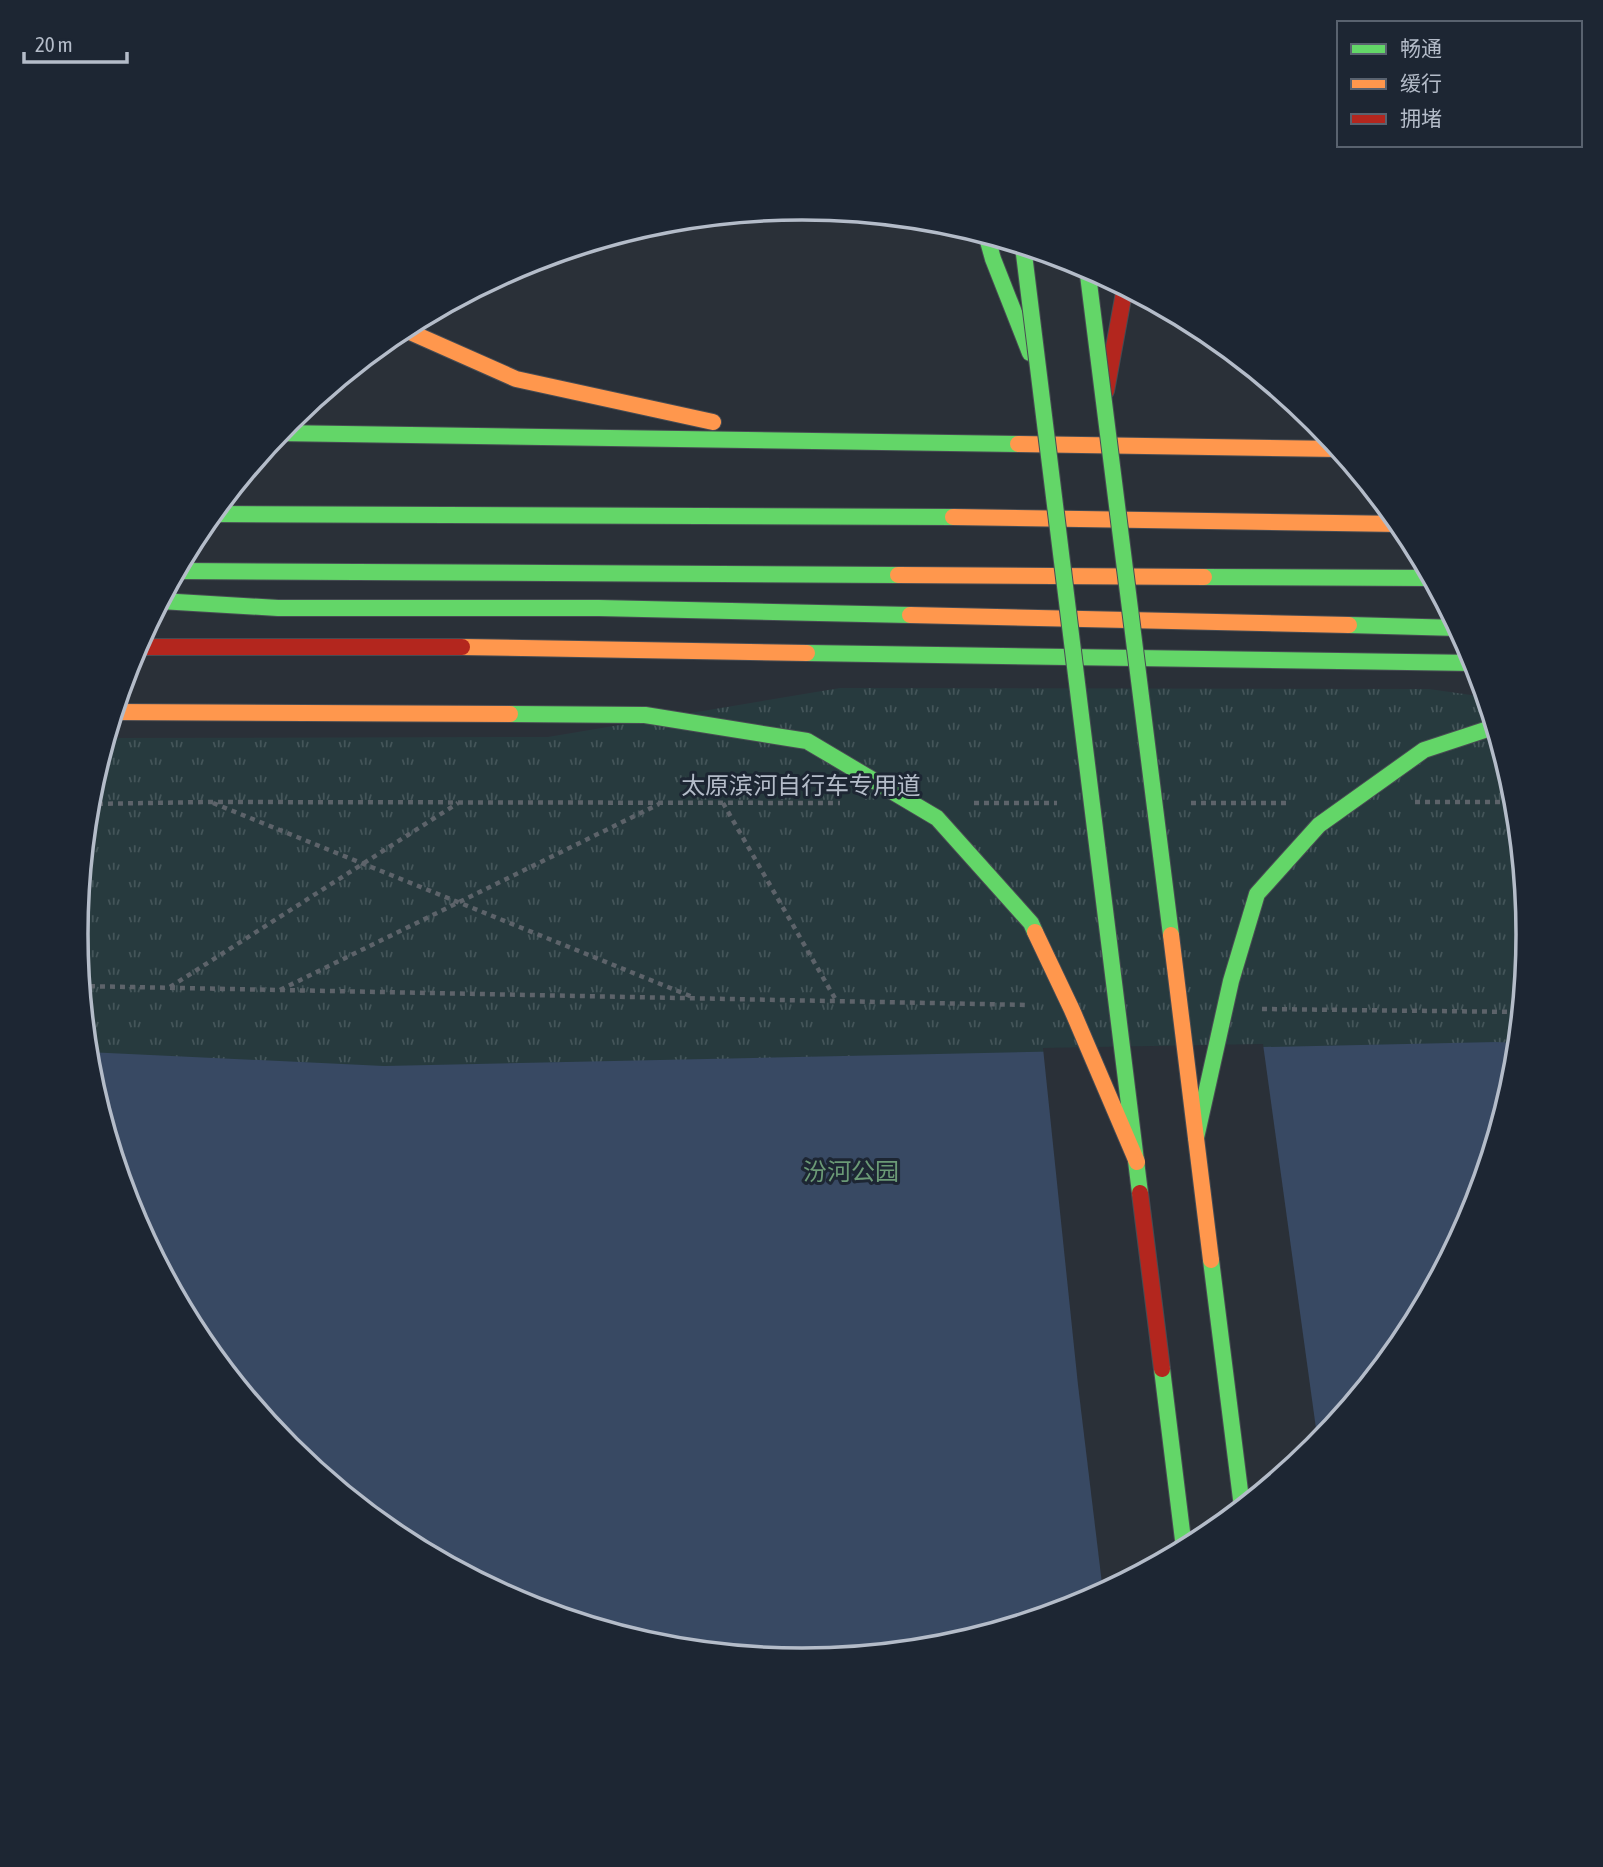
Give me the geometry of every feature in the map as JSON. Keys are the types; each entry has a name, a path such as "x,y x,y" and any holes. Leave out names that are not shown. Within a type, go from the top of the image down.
{"main road":[{"path":"989,245 1040,378"},
{"path":"1024,255 1183,1537"},
{"path":"1089,280 1241,1496"},
{"path":"1104,403 1123,296"},
{"path":"446,331 484,365"},
{"path":"415,334 516,379 797,440"},
{"path":"293,433 1325,449"},
{"path":"1276,448 1317,441"},
{"path":"224,514 941,517 1386,524"},
{"path":"186,571 1421,578"},
{"path":"170,602 278,608 599,608 1446,628"},
{"path":"148,646 386,646 1462,663"},
{"path":"123,712 645,715 807,741 937,818 1031,923 1072,1010 1137,1162"},
{"path":"1196,1138 1231,981 1257,894 1319,825 1424,750 1485,730"}],"path":[{"path":"209,802 698,1000"},
{"path":"1404,802 1503,802"},
{"path":"168,988 459,803"},
{"path":"279,990 660,803"},
{"path":"723,803 838,1003"},
{"name":"太原滨河自行车专用道","path":"100,804 848,803"},
{"path":"973,803 1070,803"},
{"path":"1182,803 1293,803"},
{"path":"90,986 1033,1006"},
{"path":"1255,1009 1511,1012"}],"green space":[{"name":"汾河公园","path":"840,688 1429,689 1475,696 1502,794 1514,887 1514,980 1502,1073 1478,1163 1442,1249 1420,1291 1368,1368 1306,1438 1272,1470 1236,1500 1158,1552 1117,1574 1031,1610 941,1634 895,1641 802,1648 755,1646 662,1634 617,1623 572,1610 486,1574 444,1552 367,1500 297,1438 235,1368 183,1290 161,1249 125,1163 101,1073 89,980 89,887 101,794 115,738 548,737"}],"water":[{"path":"1507,1043 1502,1073 1478,1163 1442,1249 1420,1291 1368,1368 1306,1438 1272,1470 1236,1500 1158,1552 1117,1574 1031,1610 941,1634 848,1646 802,1648 755,1646 662,1634 572,1610 486,1574 444,1552 367,1500 297,1438 235,1368 183,1290 142,1207 112,1118 98,1053 384,1066"}],"pier":[{"path":"1263,1044 1316,1428 1236,1500 1158,1552 1102,1581 1078,1385 1043,1048"}],"traffic: fast":[{"path":"989,245 1030,353"},
{"path":"1024,255 1140,1193"},
{"path":"1089,280 1171,935"},
{"path":"293,433 1018,444"},
{"path":"224,514 953,517"},
{"path":"186,571 898,575"},
{"path":"1204,577 1421,578"},
{"path":"170,602 278,608 599,608 910,615"},
{"path":"1349,625 1446,628"},
{"path":"807,653 1462,663"},
{"path":"510,714 645,715 807,741 937,818 1031,923 1035,932"},
{"path":"1196,1138 1231,981 1257,894 1319,825 1424,750 1485,730"},
{"path":"1211,1260 1241,1496"},
{"path":"1162,1369 1183,1537"}],"traffic: slow":[{"path":"415,334 516,379 713,422"},
{"path":"1018,444 1325,449"},
{"path":"953,517 1386,524"},
{"path":"898,575 1204,577"},
{"path":"910,615 1349,625"},
{"path":"462,647 807,653"},
{"path":"123,712 510,714"},
{"path":"1035,932 1072,1010 1137,1162"},
{"path":"1171,935 1211,1260"}],"traffic: jam":[{"path":"1106,391 1123,296"},
{"path":"148,647 462,647"},
{"path":"1140,1193 1162,1369"}]}
